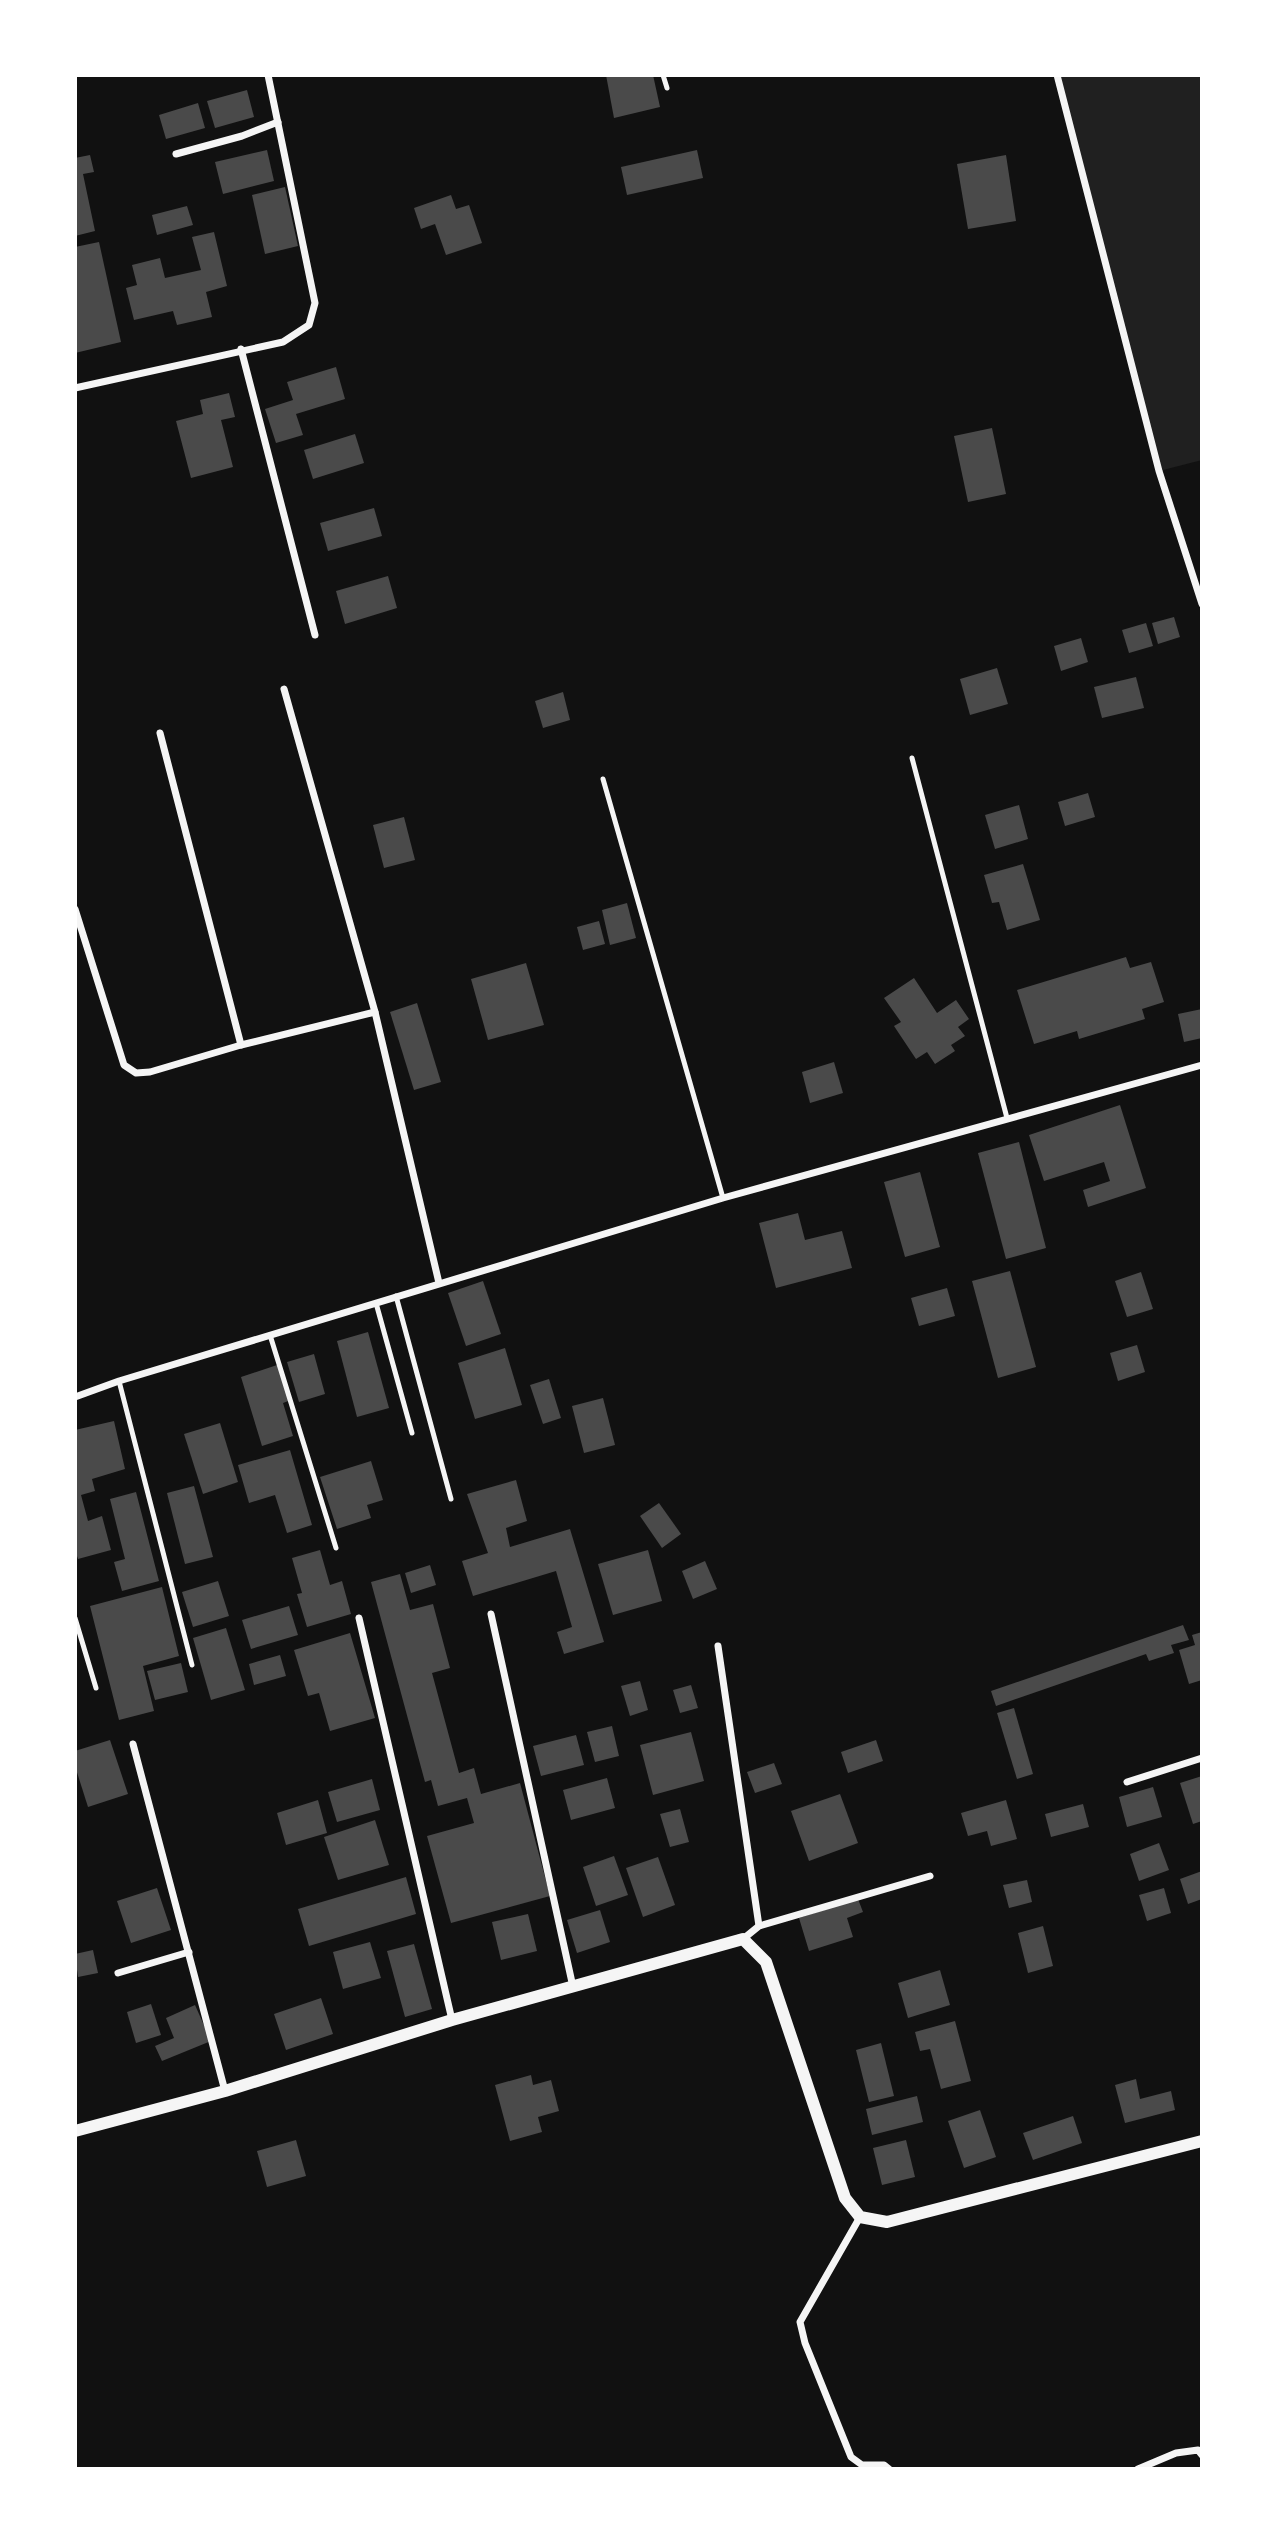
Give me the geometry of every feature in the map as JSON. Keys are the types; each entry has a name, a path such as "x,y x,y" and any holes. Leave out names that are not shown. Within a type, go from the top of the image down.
{"street":[{"path":"75,388 241,349 283,342 309,325 315,303 268,75"},
{"path":"1057,75 1159,471 1202,604"},
{"path":"176,154 242,136 278,122"},
{"path":"241,349 315,635"},
{"path":"284,690 375,1013 439,1283"},
{"path":"160,733 241,1045"},
{"path":"75,909 124,1065 136,1073 150,1072 241,1045 375,1013"},
{"path":"75,1397 119,1381 723,1198 1202,1065"},
{"path":"491,1614 573,1987"},
{"path":"359,1618 452,2020"},
{"path":"718,1646 759,1926"},
{"path":"133,1744 225,2091"},
{"path":"1127,1782 1202,1758"},
{"path":"75,2131 225,2091 452,2020 743,1939 759,1926 930,1876"},
{"path":"743,1939 766,1962 845,2198 860,2217 887,2222 1202,2141"},
{"path":"118,1973 189,1952"},
{"path":"860,2217 800,2322 805,2343 851,2457 862,2465 884,2465 888,2469"},
{"path":"1138,2469 1176,2453 1198,2449 1202,2455"}],"lane":[{"path":"663,75 667,88"},
{"path":"912,758 1007,1118"},
{"path":"603,779 723,1198"},
{"path":"396,1296 451,1499"},
{"path":"376,1303 412,1433"},
{"path":"270,1335 336,1548"},
{"path":"119,1381 192,1665"},
{"path":"75,1618 96,1688"}],"shaded area":[{"path":"1057,75 1202,75 1202,460 1159,471"}],"building":[{"path":"606,75 653,75 660,107 614,118"},
{"path":"247,90 254,117 215,128 207,101"},
{"path":"198,103 205,128 166,139 159,115"},
{"path":"267,150 274,181 223,194 215,162"},
{"path":"697,150 703,178 627,195 621,167"},
{"path":"90,155 94,172 83,174 95,231 75,236 75,158"},
{"path":"1006,155 1016,221 968,229 957,164"},
{"path":"285,187 298,246 265,254 252,195"},
{"path":"451,195 456,209 469,205 482,243 446,255 435,224 421,229 414,208"},
{"path":"187,206 193,225 157,235 152,215"},
{"path":"214,232 227,286 206,292 212,317 177,325 173,311 134,320 126,288 137,285 132,265 160,258 165,278 201,270 192,237"},
{"path":"99,242 121,342 75,353 75,247"},
{"path":"336,367 345,399 296,414 303,435 276,443 265,409 293,400 287,382"},
{"path":"229,393 235,417 221,420 233,467 191,478 176,421 203,414 200,400"},
{"path":"992,428 1006,494 968,502 954,436"},
{"path":"355,434 364,463 313,479 304,450"},
{"path":"374,508 382,536 328,551 320,523"},
{"path":"388,576 397,608 345,624 336,591"},
{"path":"1174,617 1180,637 1158,644 1152,623"},
{"path":"1146,623 1153,646 1129,653 1122,630"},
{"path":"1081,638 1088,662 1061,671 1054,646"},
{"path":"997,668 1008,704 970,715 960,679"},
{"path":"1136,677 1144,708 1102,718 1094,687"},
{"path":"563,692 570,720 543,728 535,701"},
{"path":"1088,793 1095,817 1065,826 1058,802"},
{"path":"1019,805 1028,839 995,849 985,815"},
{"path":"404,817 415,860 384,868 373,825"},
{"path":"1023,864 1040,920 1007,930 999,902 992,903 984,875"},
{"path":"627,903 636,938 610,945 602,910"},
{"path":"599,921 605,944 583,950 577,927"},
{"path":"1126,957 1130,968 1151,962 1164,1002 1142,1009 1145,1019 1079,1039 1077,1031 1034,1044 1017,990"},
{"path":"526,963 544,1025 488,1040 471,979"},
{"path":"914,978 937,1013 956,1000 969,1019 958,1027 965,1036 951,1045 955,1051 935,1064 927,1052 916,1059 894,1026 901,1022 884,998"},
{"path":"417,1003 441,1082 414,1090 390,1012"},
{"path":"1202,1009 1202,1038 1184,1042 1178,1014"},
{"path":"834,1062 843,1093 810,1103 802,1072"},
{"path":"1120,1105 1146,1188 1088,1207 1083,1190 1110,1181 1104,1162 1044,1181 1029,1135"},
{"path":"1019,1142 1046,1248 1006,1259 978,1153"},
{"path":"920,1172 940,1247 905,1257 884,1182"},
{"path":"798,1213 805,1240 842,1231 852,1268 776,1288 759,1223"},
{"path":"1010,1271 1036,1367 998,1378 972,1281"},
{"path":"1141,1272 1153,1309 1127,1317 1115,1281"},
{"path":"483,1281 501,1334 466,1346 448,1293"},
{"path":"947,1288 955,1316 919,1326 911,1298"},
{"path":"368,1332 389,1408 357,1417 337,1341"},
{"path":"1137,1345 1145,1372 1118,1381 1110,1353"},
{"path":"505,1348 522,1405 475,1419 458,1363"},
{"path":"314,1354 325,1394 299,1402 287,1362"},
{"path":"280,1364 291,1400 283,1403 293,1436 262,1446 241,1377"},
{"path":"549,1379 561,1418 543,1424 530,1385"},
{"path":"603,1398 615,1445 584,1453 572,1406"},
{"path":"114,1421 125,1469 92,1479 95,1491 81,1495 88,1521 102,1516 111,1550 78,1559 75,1550 75,1430"},
{"path":"220,1423 238,1482 203,1494 184,1434"},
{"path":"290,1450 312,1525 287,1533 275,1495 249,1503 238,1465"},
{"path":"371,1461 383,1500 367,1505 371,1518 337,1529 320,1477"},
{"path":"516,1480 527,1521 506,1528 510,1547 570,1529 604,1642 564,1654 557,1632 572,1627 556,1571 473,1596 462,1561 488,1553 467,1494"},
{"path":"194,1486 213,1557 185,1564 167,1493"},
{"path":"136,1492 159,1581 122,1591 114,1562 125,1559 110,1499"},
{"path":"659,1503 681,1534 662,1548 640,1516"},
{"path":"320,1550 330,1585 342,1581 351,1614 307,1627 297,1594 302,1593 292,1558"},
{"path":"648,1550 662,1601 613,1615 598,1564"},
{"path":"705,1561 717,1589 693,1599 682,1571"},
{"path":"430,1565 436,1585 411,1593 405,1573"},
{"path":"400,1574 410,1610 433,1604 450,1668 432,1673 459,1773 474,1768 481,1794 520,1783 550,1896 451,1923 427,1836 474,1823 467,1798 438,1806 431,1780 425,1782 371,1582"},
{"path":"218,1581 229,1616 193,1627 182,1592"},
{"path":"162,1587 179,1656 143,1666 154,1711 119,1720 90,1606"},
{"path":"289,1606 298,1635 251,1649 242,1620"},
{"path":"1183,1625 1189,1640 1171,1645 1174,1653 1149,1661 1146,1654 996,1706 991,1691"},
{"path":"226,1628 245,1690 211,1700 193,1638"},
{"path":"1202,1632 1202,1680 1189,1684 1179,1650 1195,1645 1192,1635"},
{"path":"350,1633 375,1718 330,1731 319,1693 308,1696 294,1650"},
{"path":"280,1655 286,1676 254,1685 249,1664"},
{"path":"181,1663 188,1692 155,1700 147,1671"},
{"path":"640,1681 648,1710 630,1716 621,1686"},
{"path":"691,1685 698,1708 680,1713 673,1690"},
{"path":"1014,1708 1033,1774 1017,1779 997,1713"},
{"path":"612,1726 619,1756 595,1762 587,1732"},
{"path":"691,1732 704,1781 653,1795 640,1745"},
{"path":"576,1735 584,1765 541,1776 533,1746"},
{"path":"110,1740 128,1794 88,1807 75,1766 75,1751"},
{"path":"876,1740 883,1761 848,1773 841,1752"},
{"path":"774,1763 782,1784 755,1793 747,1772"},
{"path":"1202,1776 1202,1821 1193,1824 1180,1783"},
{"path":"607,1778 615,1808 571,1820 563,1790"},
{"path":"372,1779 380,1810 337,1822 328,1792"},
{"path":"1153,1787 1162,1817 1127,1827 1119,1797"},
{"path":"840,1794 858,1843 809,1861 791,1811"},
{"path":"318,1800 327,1833 286,1845 277,1813"},
{"path":"1006,1800 1017,1839 991,1846 987,1831 968,1836 961,1813"},
{"path":"1083,1804 1089,1827 1051,1837 1045,1814"},
{"path":"680,1809 689,1842 670,1847 660,1814"},
{"path":"375,1820 389,1865 338,1880 324,1837"},
{"path":"1159,1843 1169,1870 1139,1881 1130,1854"},
{"path":"614,1856 628,1895 596,1906 583,1867"},
{"path":"658,1857 675,1905 643,1917 626,1868"},
{"path":"1202,1871 1202,1899 1188,1904 1180,1879"},
{"path":"406,1877 416,1914 309,1946 298,1909"},
{"path":"1027,1880 1032,1902 1009,1908 1003,1885"},
{"path":"157,1888 171,1930 131,1943 117,1901"},
{"path":"1164,1888 1171,1913 1147,1921 1139,1895"},
{"path":"858,1899 863,1912 847,1918 853,1937 809,1951 799,1918"},
{"path":"600,1910 610,1942 577,1953 567,1920"},
{"path":"528,1914 537,1951 501,1960 492,1922"},
{"path":"1043,1926 1053,1966 1028,1973 1018,1933"},
{"path":"370,1942 381,1978 343,1989 333,1952"},
{"path":"414,1944 432,2009 405,2017 387,1951"},
{"path":"93,1950 98,1973 78,1977 75,1954"},
{"path":"940,1970 950,2005 908,2018 898,1983"},
{"path":"321,1998 333,2034 286,2050 274,2014"},
{"path":"151,2004 161,2035 136,2043 127,2012"},
{"path":"195,2005 211,2041 162,2061 155,2046 174,2038 166,2018"},
{"path":"955,2021 971,2081 941,2089 930,2049 920,2051 915,2032"},
{"path":"881,2043 894,2096 869,2102 856,2050"},
{"path":"531,2075 533,2085 551,2080 559,2111 538,2117 542,2132 510,2141 495,2085"},
{"path":"1136,2079 1140,2099 1171,2091 1175,2110 1125,2123 1115,2085"},
{"path":"917,2096 923,2122 872,2135 866,2109"},
{"path":"980,2110 996,2157 964,2168 948,2121"},
{"path":"1073,2116 1082,2143 1033,2160 1023,2133"},
{"path":"296,2140 306,2176 267,2187 257,2151"},
{"path":"906,2140 915,2177 882,2185 873,2148"}]}
